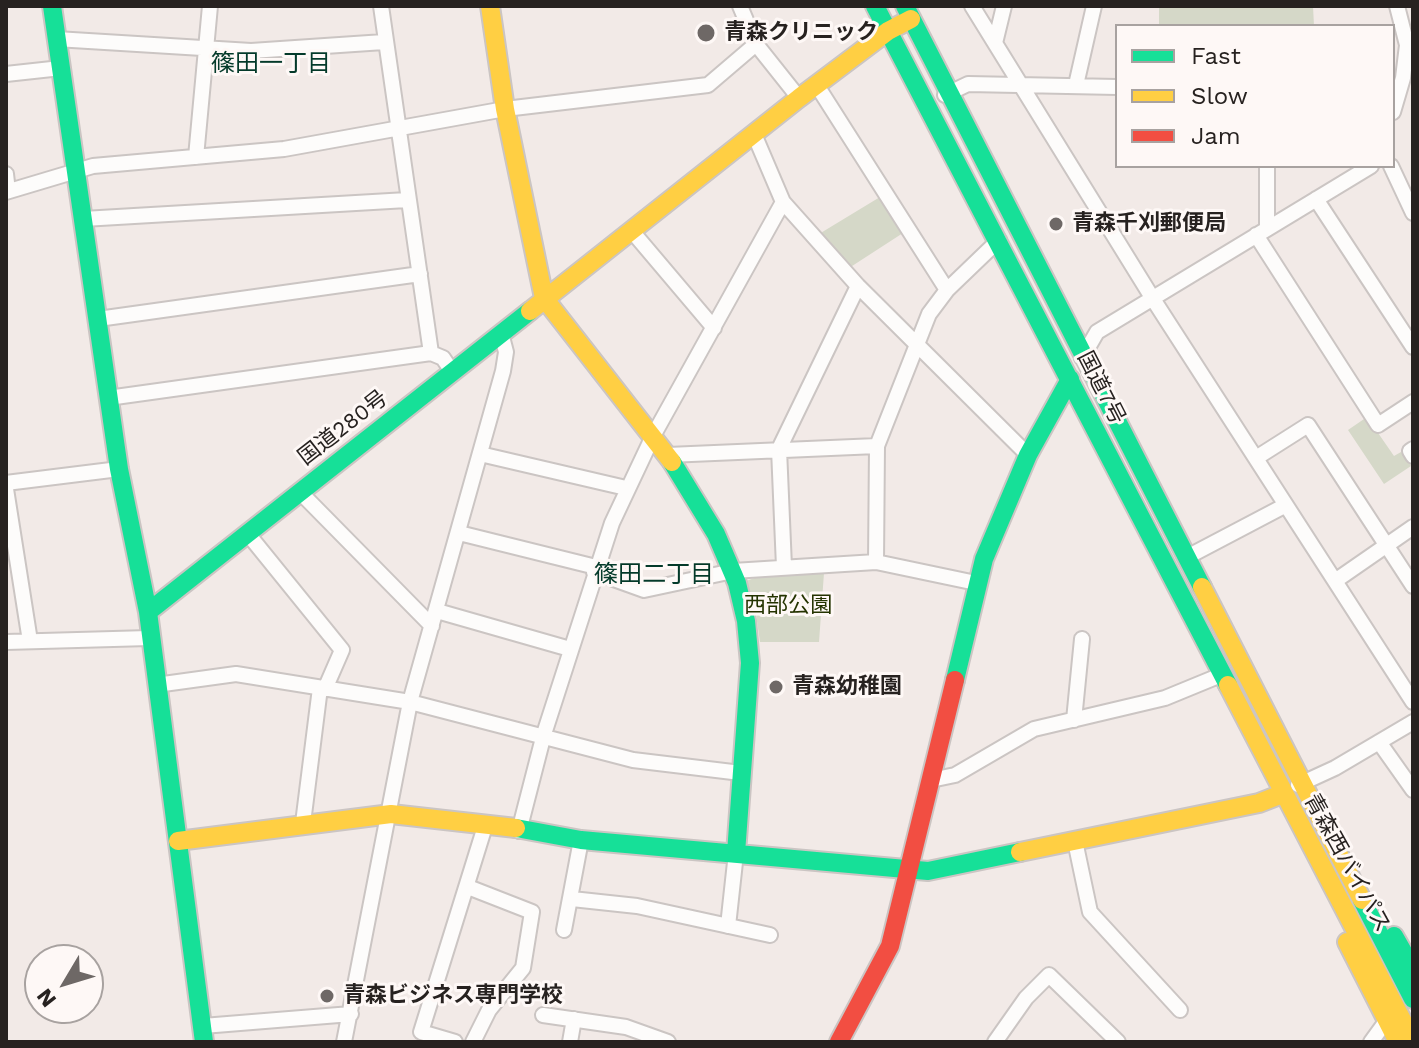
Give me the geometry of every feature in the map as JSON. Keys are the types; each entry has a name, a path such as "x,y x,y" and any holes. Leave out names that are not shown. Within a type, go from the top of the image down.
{"main road":[{"path":"52,6 119,469 148,612 202,1038"},
{"path":"490,6 505,109 544,298 668,455 716,534 733,571 749,643 736,853"},
{"name":"国道7号","path":"875,6 999,240 1282,794"},
{"name":"国道7号","path":"908,12 1304,781"},
{"name":"国道280号","path":"148,612 816,84 888,31 908,12"},
{"path":"839,1042 890,946 976,583 1028,455 1070,379"},
{"path":"1304,781 1324,804 1413,969"},
{"name":"青森西バイパス","path":"1304,781 1413,999"},
{"path":"178,841 391,814 486,823 581,840 928,871 1259,803 1282,794"},
{"name":"青森西バイパス","path":"1282,794 1406,1037"},
{"path":"1324,874 1342,932 1387,1020 1406,1037"}],"street":[{"path":"196,157 210,6"},
{"path":"381,6 396,128 431,353"},
{"path":"740,6 756,44 799,98"},
{"path":"972,6 1153,299 1413,702"},
{"path":"995,43 1004,6"},
{"path":"1076,85 1094,6"},
{"path":"1395,106 1402,87 1407,45 1397,6"},
{"path":"56,39 251,51 384,42"},
{"path":"6,174 7,191 76,170 284,149 505,109 708,85 756,44"},
{"path":"6,74 61,68"},
{"path":"816,84 947,290"},
{"path":"927,105 968,84 1115,87"},
{"path":"754,134 783,202 858,286 1028,455"},
{"path":"1267,168 1262,232 1378,425 1413,402"},
{"path":"1070,379 1097,332 1368,168"},
{"path":"1392,168 1413,213"},
{"path":"1316,199 1413,347"},
{"path":"83,219 407,200"},
{"path":"519,831 570,649 626,488 783,202"},
{"path":"631,230 714,328"},
{"path":"876,562 877,446 929,314 947,290 999,240"},
{"path":"98,319 420,274"},
{"path":"784,567 779,449 858,286"},
{"path":"344,1042 391,814 410,702 503,371 506,352 501,333"},
{"path":"108,398 431,353 443,358 453,373"},
{"path":"1256,458 1308,425 1413,586"},
{"path":"668,455 877,446"},
{"path":"1413,449 1410,451 1413,456"},
{"path":"480,454 626,488"},
{"path":"30,641 6,486 119,469"},
{"path":"300,492 432,626"},
{"path":"1189,556 1286,505"},
{"path":"1335,581 1413,527"},
{"path":"459,533 595,570 644,590 733,571 876,562 976,583"},
{"path":"248,534 342,650 322,689 303,823"},
{"path":"437,611 570,649"},
{"path":"6,642 149,638"},
{"path":"1074,720 1082,639"},
{"path":"156,685 236,674 410,702 544,734 633,760 741,773"},
{"path":"931,780 955,775 1034,729 1165,698 1221,675"},
{"path":"1282,794 1413,722"},
{"path":"1379,742 1413,790"},
{"path":"455,1042 421,1032 486,823"},
{"path":"564,930 581,840"},
{"path":"1075,841 1090,912 1180,1010"},
{"path":"728,926 736,853"},
{"path":"468,887 532,912 523,968 489,1010 473,1042"},
{"path":"572,899 637,906 770,935"},
{"path":"995,1042 1026,998 1049,975 1118,1042"},
{"path":"202,1038 351,1014"},
{"path":"543,1015 626,1027 663,1041"},
{"path":"570,1042 574,1019"},
{"path":"1371,1042 1387,1020"}],"green space":[{"path":"1159,6 1313,6 1314,24 1159,24"},
{"path":"880,197 903,233 849,268 819,234"},
{"path":"1367,417 1394,456 1401,452 1411,466 1384,484 1348,430"},
{"name":"西部公園","path":"824,573 819,642 760,642 755,607 746,581 766,574"}],"traffic: fast":[{"path":"52,6 119,469 148,612"},
{"path":"875,6 1228,685"},
{"path":"905,6 1202,587"},
{"path":"204,1042 148,612 530,311"},
{"path":"955,680 984,559 1028,455 1070,379"},
{"path":"672,462 716,534 737,583 746,621 750,663 736,853"},
{"path":"516,828 581,840 928,871 1020,852"},
{"path":"1362,900 1413,999"},
{"path":"1394,936 1413,969"}],"traffic: slow":[{"path":"490,6 505,109 544,298 672,462"},
{"path":"530,311 799,98 888,31 911,19"},
{"path":"1202,587 1362,900"},
{"path":"1228,685 1413,1041"},
{"path":"1020,852 1259,803 1282,794"},
{"path":"178,841 391,814 516,828"},
{"path":"1347,942 1398,1042"}],"traffic: jam":[{"path":"839,1042 890,946 955,680"}],"place":[{"name":"青森クリニック","path":"706,33"},
{"name":"青森千刈郵便局","path":"1056,224"},
{"name":"青森幼稚園","path":"776,687"},
{"name":"青森ビジネス専門学校","path":"327,996"}],"district":[{"name":"篠田一丁目","path":"271,64"},
{"name":"篠田二丁目","path":"654,575"}]}
